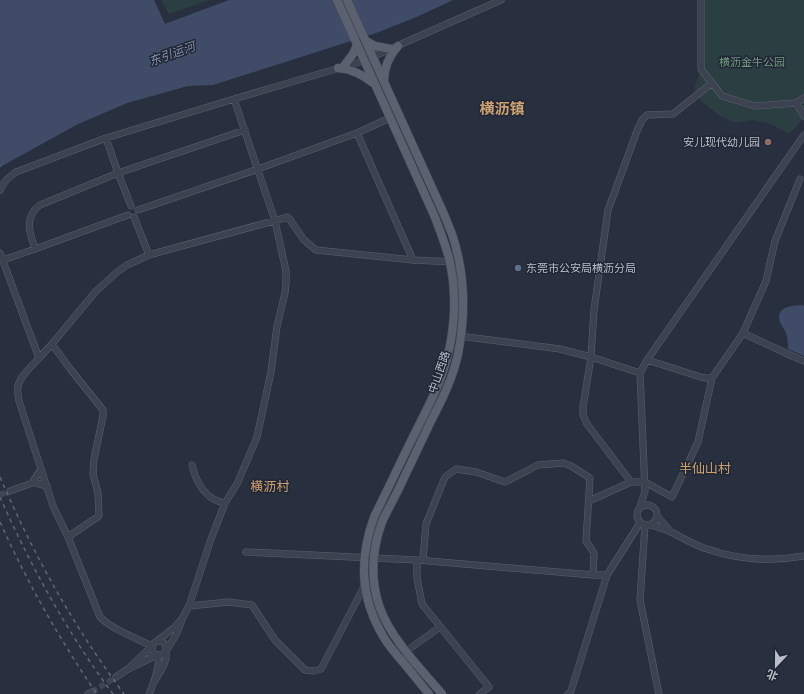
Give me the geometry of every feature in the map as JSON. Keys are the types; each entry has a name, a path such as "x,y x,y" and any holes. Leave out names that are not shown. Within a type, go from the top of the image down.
{"main road":[{"name":"中山西路","path":"337,0 443,237 453,283 454,306 448,353 438,382 374,517 364,558 365,585 377,625 398,656 429,694"},
{"name":"中山西路","path":"347,0 452,234 462,282 463,306 458,355 441,401 383,521 375,546 374,558 374,584 380,609 385,621 406,651 442,694"},
{"path":"366,41 375,46 394,48 384,73 384,84"},
{"path":"357,45 353,54 341,67 359,73 376,87"}],"street":[{"path":"0,190 7,178 16,172 106,138 364,61 501,0"},
{"path":"701,0 700,69 722,96 755,106 796,103 804,98"},
{"path":"631,482 587,424 584,418 583,407 591,357 594,310 608,210 642,120 647,115 673,114 712,83"},
{"path":"116,677 128,669 157,655 165,653 176,635 189,606 211,539 225,503 237,484 257,437 271,372 277,326 285,293 286,271 275,221 234,99"},
{"path":"796,103 804,116"},
{"path":"3,260 137,214 138,210 357,133 390,118"},
{"path":"35,249 29,225 30,218 35,209 43,204 118,173 245,130"},
{"path":"357,133 413,260"},
{"path":"804,135 647,360 640,373 645,492 636,515 637,518 645,524 671,532 706,549 726,555 747,559 768,560 804,556"},
{"path":"106,138 131,206 138,210"},
{"path":"589,501 631,482 645,482 672,497 698,442 712,378 743,333 766,281 775,241 800,179"},
{"path":"131,206 127,211 131,216 149,255"},
{"path":"149,694 165,662 166,646 164,642 155,644 111,626 100,617 46,486 17,393 18,385 21,379 96,291 127,265 149,255 288,217 304,240 316,250 413,260 459,262"},
{"path":"0,253 39,358"},
{"path":"743,333 804,361"},
{"path":"451,335 560,349 591,357 640,373"},
{"path":"52,344 103,410 104,416 94,459 93,474 98,493 99,516 68,537"},
{"path":"647,360 698,377 712,378"},
{"path":"480,694 489,687 422,604 417,578 426,524 445,477 456,469 476,472 505,482 538,465 563,463 571,466 590,478 586,541 594,554 593,575"},
{"path":"192,465 199,484 207,494 220,502 225,503"},
{"path":"32,483 41,469"},
{"path":"10,491 32,483 46,486"},
{"path":"645,492 652,506 656,510 657,516 671,532"},
{"path":"640,507 646,505 652,506"},
{"path":"568,694 571,691 607,574 645,524 655,521 657,516"},
{"path":"645,524 640,600 658,694"},
{"path":"246,552 420,560 593,575 607,574"},
{"path":"189,606 229,602 252,605 275,640 305,670 314,671 321,669 365,585"},
{"path":"128,669 175,627 183,617"},
{"path":"398,656 440,627"},
{"path":"154,682 159,662 157,655 152,650 155,644"}],"green space":[{"path":"161,0 210,0 169,14"},
{"name":"横沥金牛公园","path":"701,0 804,0 804,118 789,134 771,124 753,120 735,123 720,116 701,101 694,89 701,69"}],"water":[{"name":"东引运河","path":"0,0 154,0 165,24 229,0 453,0 376,33 213,85 188,86 127,103 76,125 0,168"},
{"path":"801,305 804,306 804,356 788,349 787,335 779,317 782,310 785,308"}],"tunnel":[{"path":"0,495 10,491"},
{"path":"92,692 116,677"}],"railway":[{"path":"0,477 26,534 71,616 124,694"},
{"path":"0,497 24,548 65,623 96,671 113,694"},
{"path":"0,522 41,604 97,694"}],"place":[{"name":"安儿现代幼儿园","path":"768,142"},
{"name":"东莞市公安局横沥分局","path":"518,268"}],"district":[{"name":"横沥镇","path":"502,109"},
{"name":"半仙山村","path":"705,468"},
{"name":"横沥村","path":"270,486"}]}
